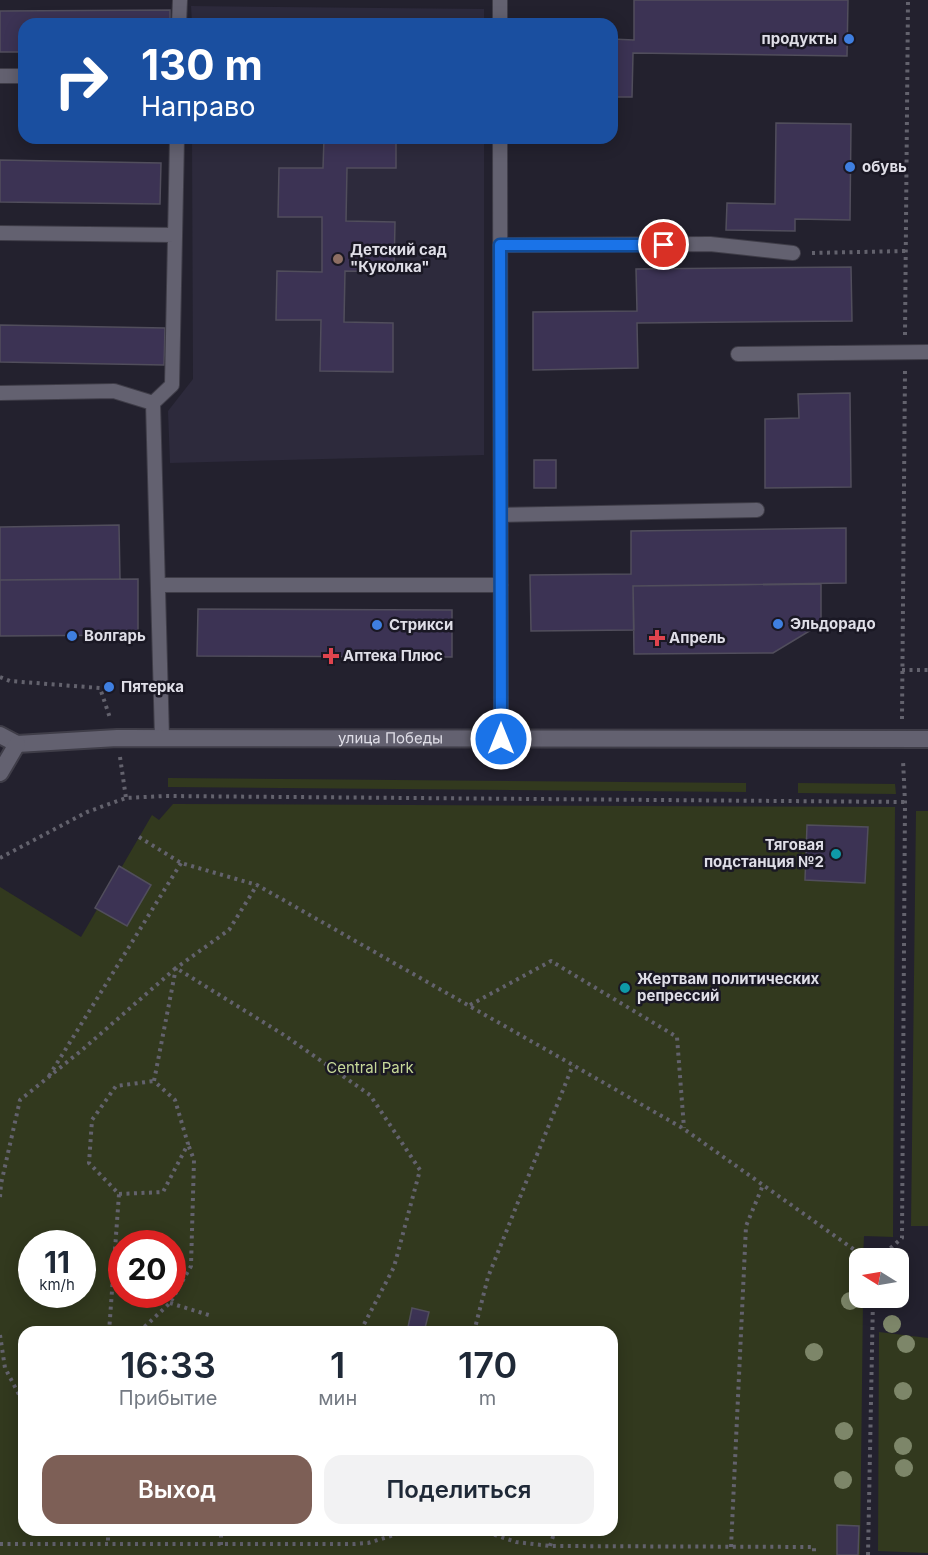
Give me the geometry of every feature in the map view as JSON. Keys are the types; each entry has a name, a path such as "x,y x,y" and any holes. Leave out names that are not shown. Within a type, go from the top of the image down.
{"main road":[{"path":"0,735 17,744 0,773"},
{"name":"улица Победы","path":"17,744 117,738 928,739"}],"lane":[{"path":"179,18 180,0"},
{"path":"500,0 500,18"},
{"path":"0,76 18,76"},
{"path":"162,738 153,403 172,385 177,144"},
{"path":"500,144 501,739"},
{"path":"0,233 175,235"},
{"path":"500,245 710,244 793,253"},
{"path":"738,354 928,352"},
{"path":"0,393 114,391 153,403"},
{"path":"501,515 757,510"},
{"path":"158,585 501,585"}],"path":[{"path":"890,1248 902,1238 905,802 902,670 908,0"},
{"path":"793,253 906,251"},
{"path":"902,670 928,670"},
{"path":"0,677 10,681 100,688"},
{"path":"0,858 87,812 126,798 166,796 905,802"},
{"path":"140,837 181,863 257,885 470,1005 684,1129 852,1248"},
{"path":"47,1079 181,863"},
{"path":"0,1197 20,1100 176,968 229,930 257,885"},
{"path":"470,1005 551,961 677,1037 684,1129"},
{"path":"154,1081 176,968"},
{"path":"176,968 284,1035 370,1095 420,1170 394,1267 363,1326"},
{"path":"476,1326 488,1277 573,1065"},
{"path":"110,1326 119,1194 89,1163 92,1120 116,1086 154,1081 175,1100 194,1160 191,1266 186,1275"},
{"path":"119,1194 163,1192 188,1144"},
{"path":"731,1547 746,1226 763,1185"},
{"path":"145,1326 165,1308"},
{"path":"186,1308 212,1316"},
{"path":"868,1555 873,1308"},
{"path":"0,1335 5,1368 18,1393"},
{"path":"108,1536 108,1544"},
{"path":"221,1536 221,1545"},
{"path":"0,1544 354,1544 368,1543 391,1536"},
{"path":"498,1536 516,1542 550,1546 814,1547 814,1555"},
{"path":"550,1546 553,1536"}],"shaded area":[{"path":"191,6 484,9 484,18 192,18"},
{"name":"Детский сад \"Куколка\"","path":"192,144 484,144 484,455 170,463 168,411 193,379"}],"green space":[{"path":"168,778 746,783 746,792 168,787"},
{"path":"798,783 895,784 896,794 798,793"},
{"name":"Central Park","path":"173,804 895,807 893,1237 864,1236 863,1248 849,1248 849,1308 863,1308 860,1555 0,1555 0,887 81,937 152,815 159,820"},
{"path":"916,811 928,811 928,1226 911,1226"},
{"path":"879,1332 928,1338 928,1553 878,1551"}],"building":[{"path":"634,0 848,0 847,56 633,53 632,97 618,97 618,39 634,40"},
{"path":"170,10 170,18 18,18 18,52 0,52 0,11"},
{"path":"776,123 851,124 850,220 795,219 795,231 726,230 727,203 775,204"},
{"path":"324,144 396,144 396,168 347,168 346,221 395,222 394,272 345,271 344,322 393,323 393,372 320,371 321,320 276,320 277,271 322,272 322,217 278,217 279,168 323,168"},
{"path":"0,160 161,163 160,204 0,202"},
{"path":"851,267 852,321 637,323 638,368 533,370 533,312 637,311 636,269"},
{"path":"0,325 165,328 164,365 0,362"},
{"path":"850,393 851,487 765,488 765,419 799,418 798,394"},
{"path":"534,460 556,460 556,488 534,488"},
{"path":"119,525 120,579 0,580 0,527"},
{"path":"846,528 846,583 633,586 634,630 531,631 530,575 631,574 631,531"},
{"path":"138,579 138,635 0,636 0,580"},
{"path":"821,584 821,624 773,653 634,654 633,586"},
{"path":"198,609 452,610 452,657 197,656"},
{"name":"Тяговая подстанция №2","path":"807,825 868,827 865,883 805,880"},
{"path":"119,866 151,885 127,926 95,908"},
{"path":"412,1308 429,1312 426,1326 408,1326"},
{"path":"837,1525 859,1526 858,1555 837,1555"}],"place":[{"name":"продукты","path":"849,39"},
{"name":"обувь","path":"850,167"},
{"name":"Детский сад \"Куколка\"","path":"338,259"},
{"name":"Эльдорадо","path":"778,624"},
{"name":"Стрикси","path":"377,625"},
{"name":"Волгарь","path":"72,636"},
{"name":"Апрель","path":"657,638"},
{"name":"Аптека Плюс","path":"331,656"},
{"name":"Пятерка","path":"109,687"},
{"name":"Тяговая подстанция №2","path":"836,854"},
{"name":"Жертвам политических репрессий","path":"625,988"}],"route":[{"path":"501,739 500,245 664,245"}]}
